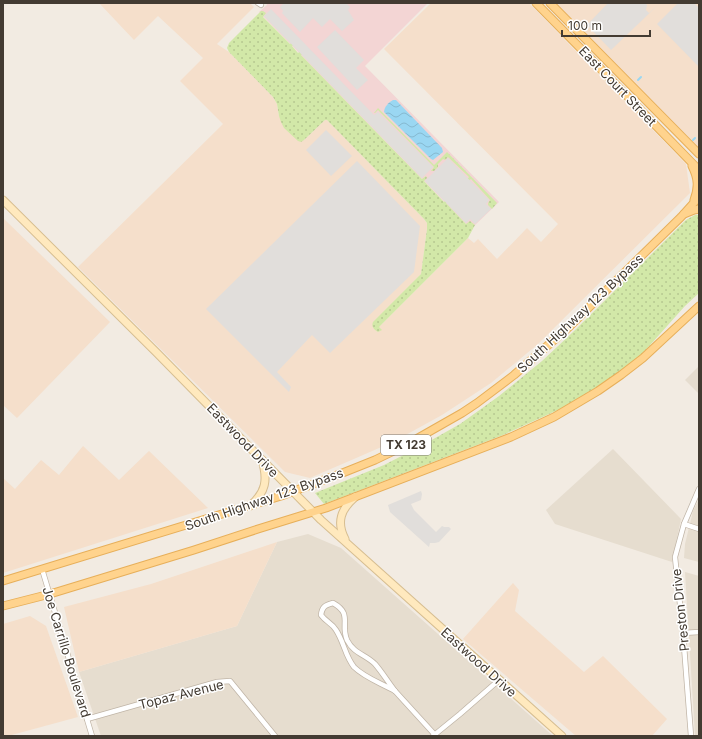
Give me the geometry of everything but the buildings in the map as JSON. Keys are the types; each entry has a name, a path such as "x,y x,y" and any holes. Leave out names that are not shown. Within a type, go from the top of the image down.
{"main road":[{"name":"East Court Street","path":"536,3 699,170"},
{"name":"East Court Street","path":"550,3 699,154"},
{"path":"690,160 696,173 698,184 693,203"},
{"name":"South Highway 123 Bypass","path":"3,582 294,492 375,460 404,446 462,413 529,363 570,326 699,197"},
{"name":"Eastwood Drive","path":"3,200 154,349 313,512 562,736"},
{"path":"680,217 699,209"},
{"name":"South Highway 123 Bypass","path":"3,606 50,594 313,512 511,437 554,417 621,376 643,358 699,306"},
{"path":"250,506 259,497 265,486 265,474 261,458"},
{"path":"347,543 341,530 340,518 348,503 355,497"}],"street":[{"name":"Preston Drive","path":"690,736 683,632 675,557 684,524 699,489"},
{"path":"684,524 699,529"},
{"name":"Joe Carrillo Boulevard","path":"42,569 92,736"},
{"path":"395,691 363,674 354,667 349,659 344,640 344,613 339,606 333,603 326,605 322,610 321,615 325,620 331,623 344,640 354,650 367,657 375,664 395,691 434,736 499,680"},
{"path":"683,632 699,632"},
{"name":"Topaz Avenue","path":"87,719 217,682 230,682 275,736"}],"shaded area":[{"path":"99,3 250,3 254,7 217,44 229,52 273,97 277,104 279,116 304,140 325,120 327,120 427,223 421,274 379,327 468,238 474,243 478,239 497,259 527,228 541,242 558,224 384,49 431,3 529,3 686,164 690,193 538,344 491,383 442,415 393,442 310,478 285,472 78,267 223,124 180,81 203,58 158,16 134,40"},
{"path":"266,3 428,3 365,66 499,202 471,229 259,12 267,5"},
{"path":"284,3 346,3 350,7 348,10 354,20 342,31 330,19 322,27 313,18 300,32 282,13 283,11 280,7"},
{"path":"556,3 699,3 699,148 602,50"},
{"path":"608,3 645,3 647,5 646,10 649,13 660,3 611,50 587,25"},
{"path":"678,3 694,3 699,8 699,67 657,24"},
{"path":"271,9 374,115 378,112 433,167 422,178 264,16"},
{"path":"335,30 364,60 356,68 368,80 357,90 317,47"},
{"path":"326,130 352,156 331,176 306,150"},
{"path":"448,158 489,200 486,204 491,209 475,224 470,219 466,223 425,181"},
{"path":"357,161 420,226 414,272 330,353 312,335 277,372 291,387 289,392 206,309"},
{"path":"3,218 110,322 17,418 3,405"},
{"path":"699,366 699,394 685,380"},
{"path":"83,446 119,480 149,451 208,508 3,573 3,478 15,489 41,460 59,475"},
{"path":"613,449 681,519 672,562 555,524 546,510"},
{"path":"421,491 421,500 411,504 414,510 436,532 442,526 449,527 451,529 439,542 430,543 429,547 390,512 388,505"},
{"path":"699,499 699,562 684,558 685,544 693,511"},
{"path":"308,534 341,548 553,736 101,736 79,672 237,626 277,542"},
{"path":"277,542 237,626 79,672 64,607 151,584"},
{"path":"685,572 699,576 699,736 695,736"},
{"path":"513,583 519,590 515,611 584,672 603,656 667,719 652,736 576,736 463,639"},
{"path":"30,616 46,626 78,717 8,736 3,736 3,624"}],"green space":[{"path":"261,11 266,13 263,17 290,44 293,42 295,43 292,46 298,53 302,50 303,52 301,55 422,179 426,176 427,178 424,181 444,202 447,199 449,200 446,203 466,224 470,221 475,225 468,238 379,327 382,330 378,332 373,327 373,322 421,274 427,223 327,120 325,120 301,142 284,128 279,116 277,104 273,97 229,52 227,48 229,43"},
{"path":"378,108 434,165 447,152 497,203 492,209 488,205 490,200 471,179 467,182 466,181 469,177 448,157 445,160 443,159 438,164 438,167 434,171 431,171 434,167 378,110 374,113"},
{"path":"695,215 699,215 699,293 685,306 642,354 607,381 560,409 503,435 324,504 315,493 384,465 421,446 460,424 499,396 542,361 686,220"}],"water":[{"path":"393,100 396,100 442,148 443,152 433,160 431,159 384,112 387,105"}],"waterway":[{"path":"638,80 641,77"}]}
